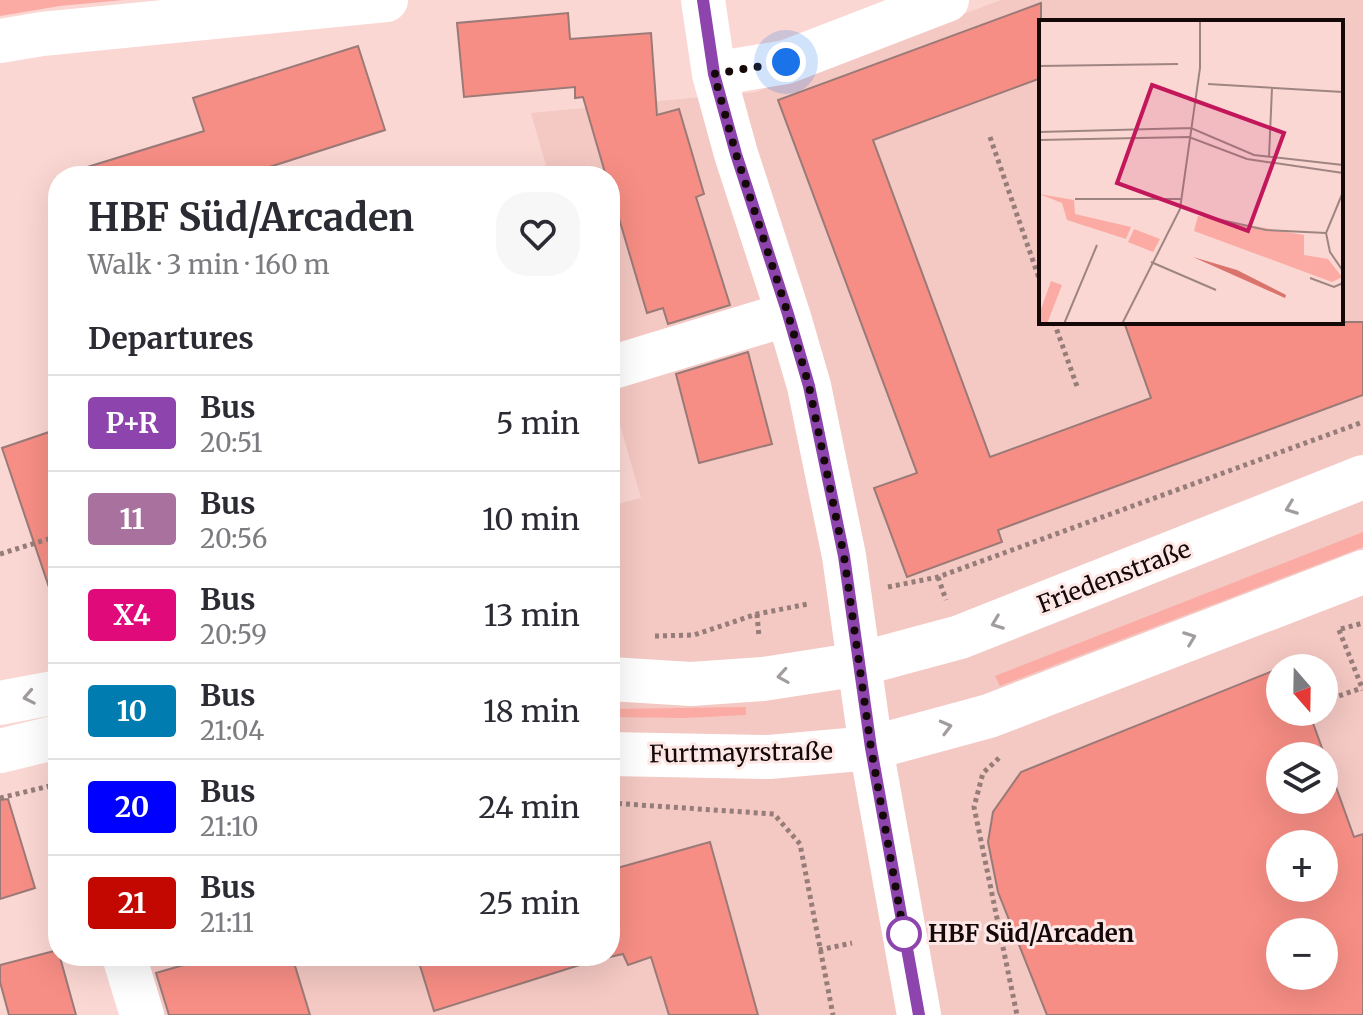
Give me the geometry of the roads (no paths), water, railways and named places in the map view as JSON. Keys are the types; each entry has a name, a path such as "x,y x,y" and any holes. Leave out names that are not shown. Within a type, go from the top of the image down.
{"street":[{"path":"0,41 42,34 386,0"},
{"path":"703,0 714,74 809,386 844,556 871,748 919,1015"},
{"path":"714,74 786,62 947,0"},
{"path":"620,365 788,314"},
{"name":"Friedenstraße","path":"860,664 960,637 1363,477"},
{"path":"871,748 989,716 1361,578"},
{"path":"620,680 691,684 763,679 860,664"},
{"path":"0,703 48,694"},
{"path":"0,751 48,741"},
{"name":"Furtmayrstraße","path":"620,754 769,757 871,748"},
{"path":"127,966 142,1015"}],"place":[{"name":"HBF Süd/Arcaden","path":"904,934"}]}
